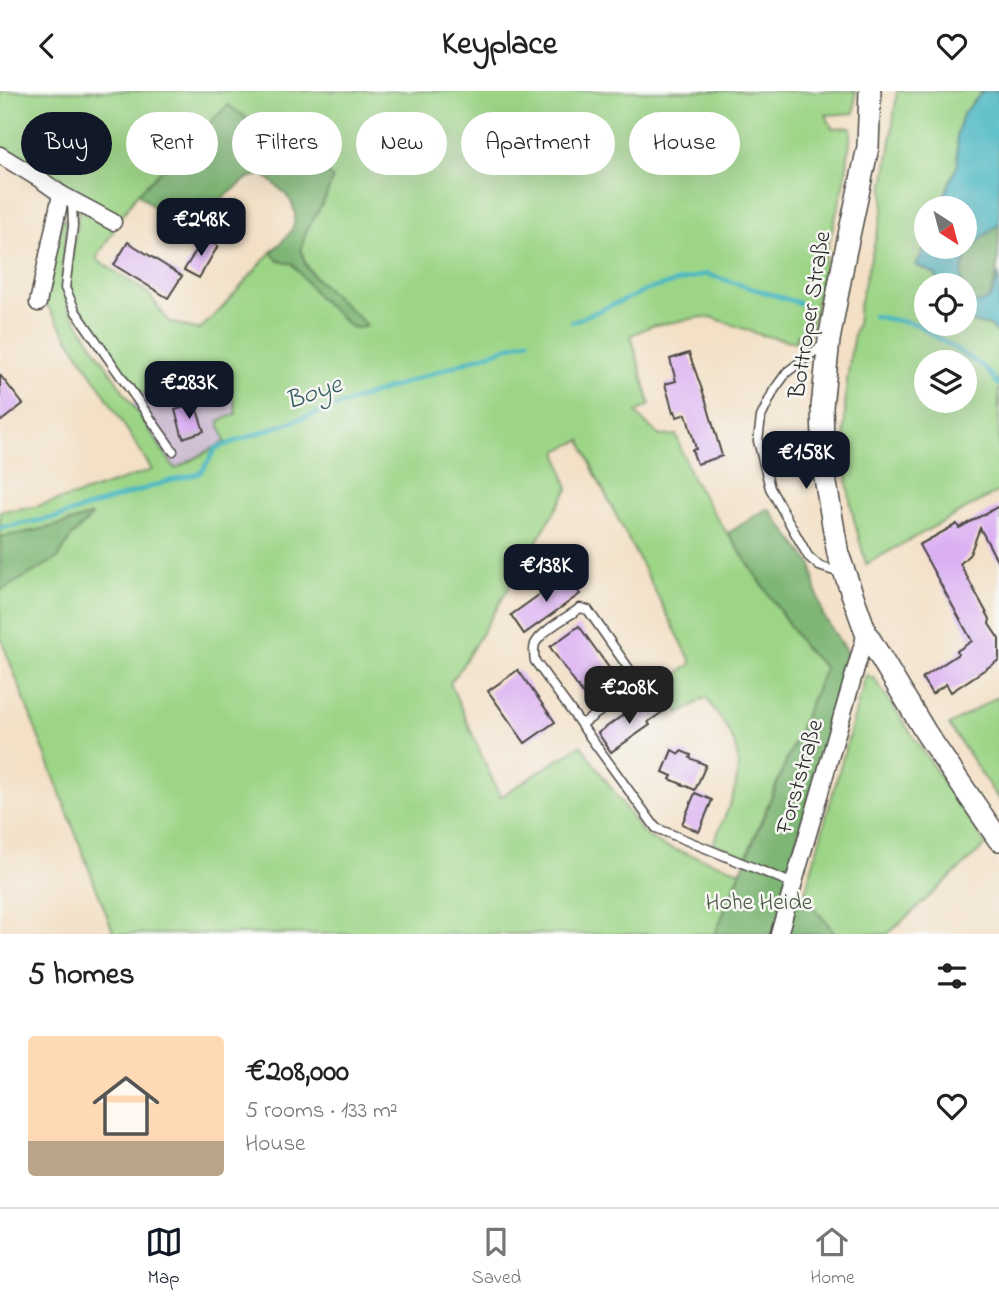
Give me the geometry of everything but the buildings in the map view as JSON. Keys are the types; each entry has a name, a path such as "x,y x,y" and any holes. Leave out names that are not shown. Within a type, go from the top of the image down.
{"main road":[{"name":"Bottroper Straße","path":"870,91 868,146 829,340 822,407 824,472 838,554 866,633 926,733 999,841"}],"street":[{"path":"0,155 113,222"},
{"path":"38,303 67,197"},
{"name":"Forststraße","path":"779,934 866,633"}],"lane":[{"path":"67,197 74,226 65,288 76,311 173,451"},
{"path":"829,340 787,372 774,390 761,417 758,441 770,488 808,556 819,566 846,575"},
{"path":"581,725 632,688 635,682 634,676 588,610 580,608 542,635 535,644 535,661 581,725 656,828 794,884"}],"shaded area":[{"path":"218,369 235,402 236,414 225,442 175,469 131,405 141,400 138,395"}],"green space":[{"path":"0,91 856,91 854,113 826,115 832,128 851,127 851,133 845,181 827,249 810,334 797,334 796,342 761,335 714,318 702,317 651,326 631,335 650,405 636,412 660,436 676,435 692,478 713,512 804,647 825,668 746,857 713,843 736,786 738,761 734,742 706,697 680,714 660,686 692,663 595,474 581,440 557,451 568,489 450,683 500,797 581,745 643,833 663,846 741,871 715,934 114,934 0,636 0,591 58,558 72,536 91,515 0,537 0,511 34,507 152,470 44,301 63,217 67,225 62,284 69,309 175,469 225,442 219,421 236,414 235,402 218,369 138,395 73,297 69,280 79,209 114,230 96,259 148,293 169,322 199,330 271,252 278,261 292,263 319,298 351,327 367,325 327,290 303,258 305,235 325,199 300,175 342,175 342,112 235,112 228,105 218,115 218,112 126,112 126,175 156,175 138,193 119,220 44,175 112,175 112,112 21,112 21,162 0,149"},
{"path":"897,91 983,91 963,114 957,135 958,163 944,196 914,196 914,259 919,259 916,265 934,273 914,273 914,336 977,336 977,323 990,326 999,336 999,491 866,564 848,484 846,395 859,305 883,210"},
{"path":"228,105 238,112 232,112 232,175 259,175 248,178 206,212 187,221 165,218 138,193 156,175 218,175 218,115"},
{"path":"264,175 329,175 333,178 325,199 306,232 301,250 306,266 314,277 367,325 351,327 319,298 292,263 280,261 271,252 287,237 295,218 292,203"},
{"path":"999,224 994,287 986,301 978,303 977,273 962,273 966,259 977,259 977,243"},
{"name":"Hohe Heide","path":"768,508 812,565 823,615 849,656 784,885 804,896 836,934 715,934 825,668 804,647 728,533"},
{"path":"93,515 72,536 58,558 0,591 0,537"},
{"path":"866,675 874,678 986,845 888,934 836,934 804,896"},
{"path":"999,696 999,800 949,725"}],"water":[{"path":"983,91 999,91 999,224 977,243 977,196 944,196 958,163 957,135 963,114"},
{"path":"919,259 966,259 962,273 933,273 916,265"},
{"path":"999,273 999,336 990,326 977,323 977,303 988,300 994,292"}],"waterway":[{"name":"Boye","path":"572,322 650,289 706,274 799,303"},
{"name":"Boye","path":"873,316 916,324 985,368 999,385"},
{"name":"Boye","path":"0,528 58,517 198,474 216,448 529,340"}]}
